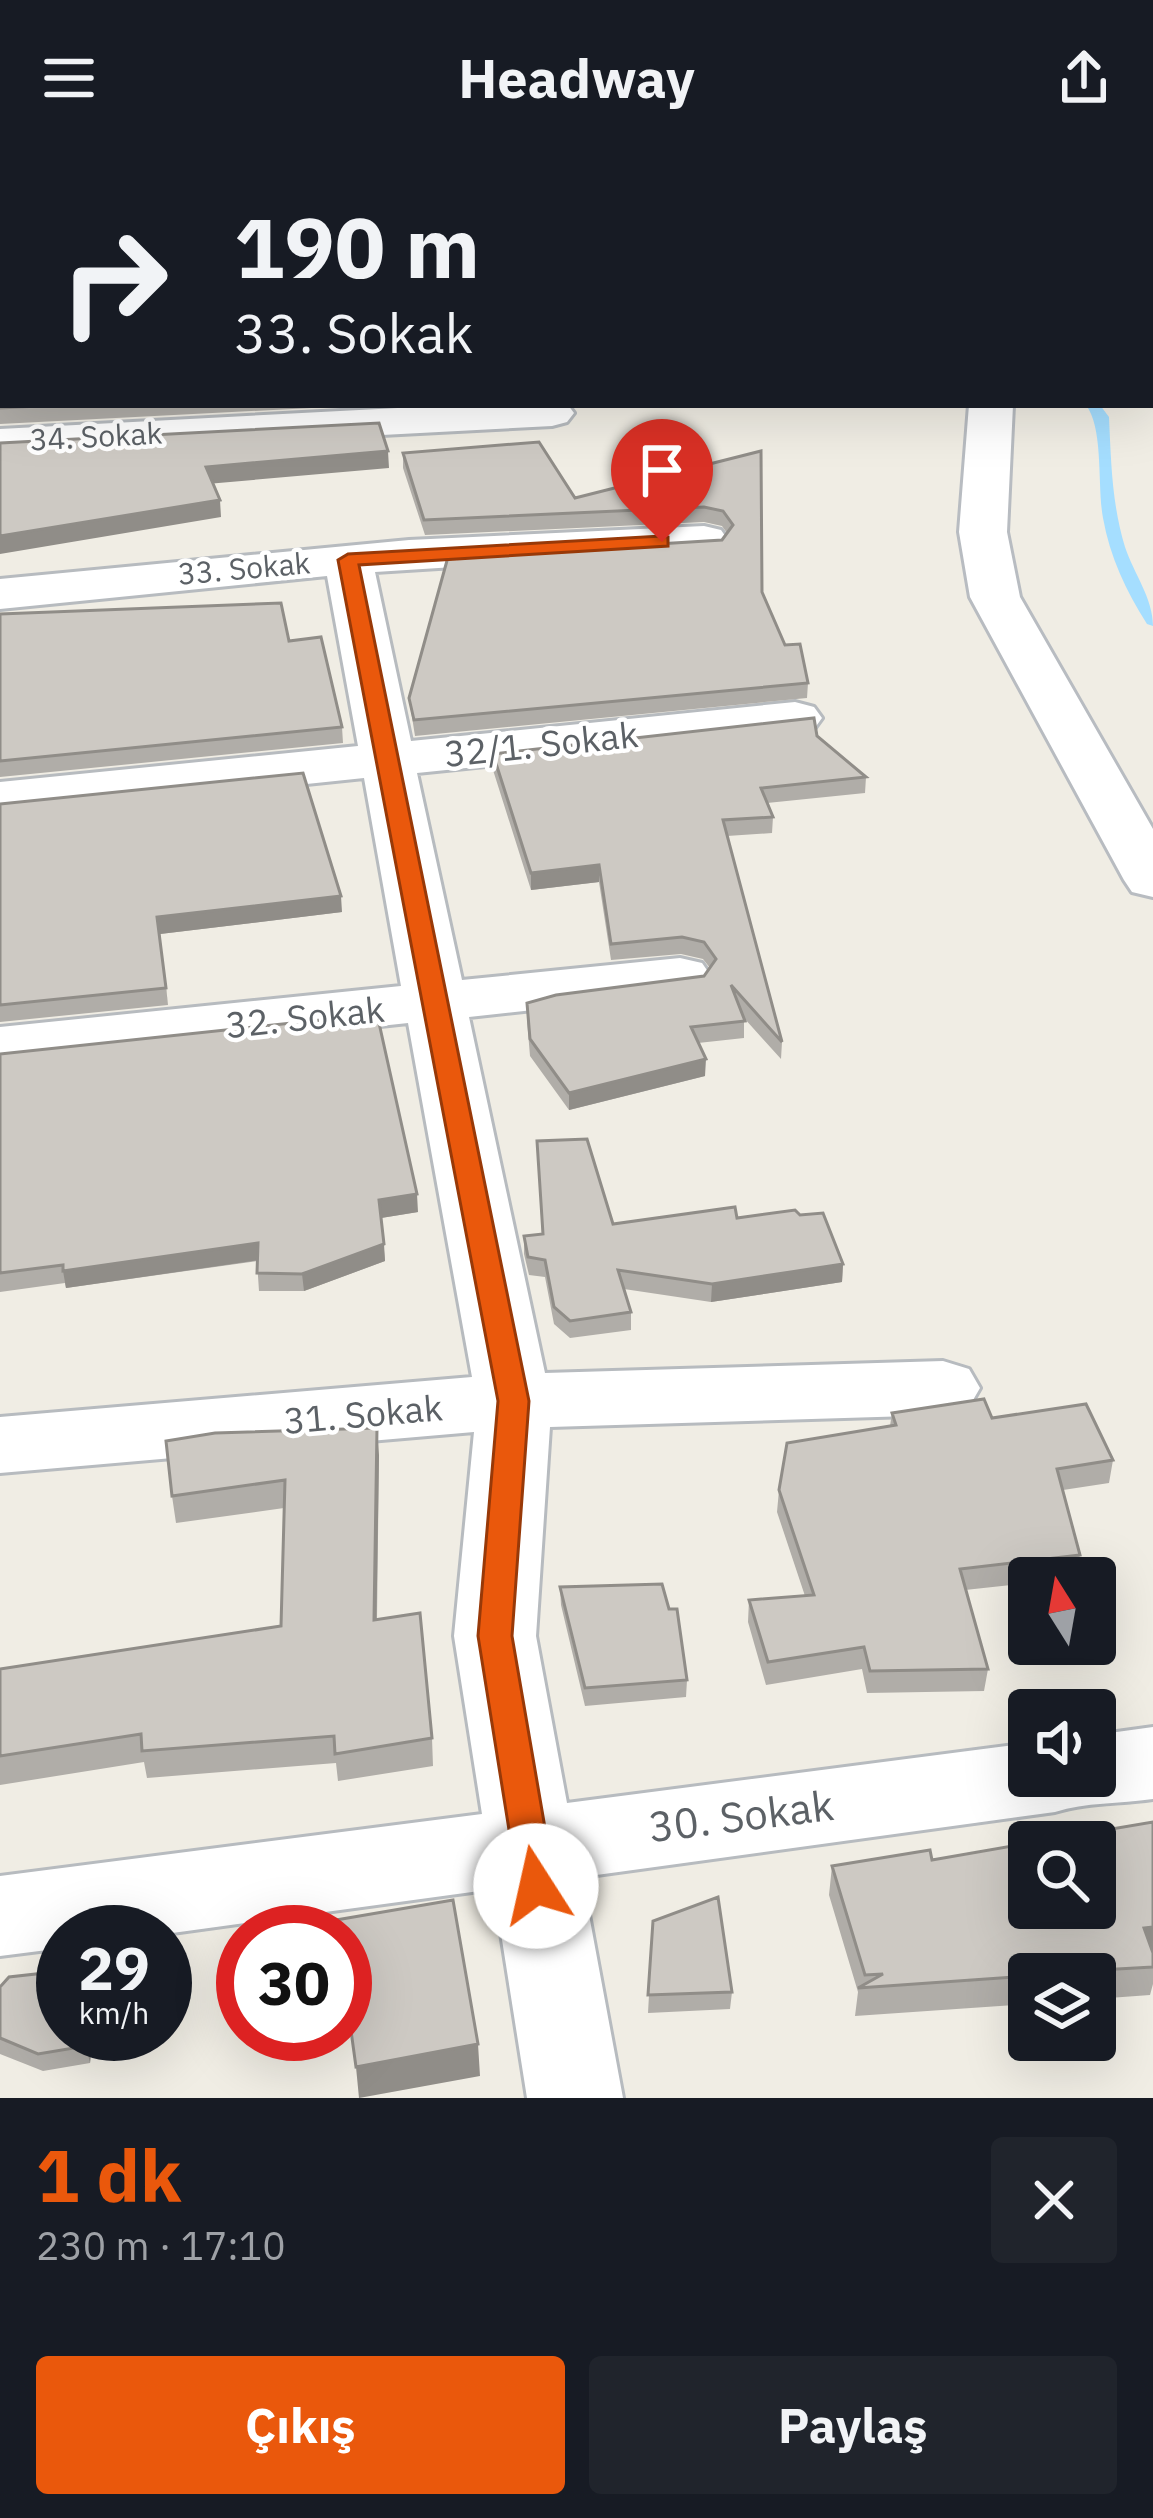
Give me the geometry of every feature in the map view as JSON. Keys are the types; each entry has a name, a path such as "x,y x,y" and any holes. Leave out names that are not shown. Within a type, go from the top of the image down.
{"street":[{"path":"991,408 983,532 995,597 1153,880"},
{"name":"34. Sokak","path":"0,442 552,413"},
{"name":"33. Sokak","path":"0,594 348,560 704,539"},
{"path":"348,560 514,1401 495,1636 575,2098"},
{"name":"32/1. Sokak","path":"0,799 795,718"},
{"name":"32. Sokak","path":"0,1047 680,976"},
{"name":"31. Sokak","path":"0,1445 514,1401 943,1388"},
{"path":"1116,1768 1153,1763"},
{"name":"30. Sokak","path":"0,1916 1008,1782"}],"building":[{"path":"379,423 388,451 206,467 220,500 0,536 0,443"},
{"path":"539,442 575,498 761,451 762,592 785,645 800,644 808,683 414,720 409,698 448,557 722,540 733,525 723,511 704,507 424,520 403,453"},
{"path":"281,603 289,641 321,637 342,727 0,761 0,614"},
{"path":"814,718 817,736 866,777 761,788 773,817 723,820 782,1042 731,985 745,1021 691,1027 706,1059 569,1093 530,1039 527,1003 704,976 716,959 704,942 682,937 611,944 599,865 531,873 493,754"},
{"path":"303,773 341,896 157,917 166,988 0,1005 0,804"},
{"path":"377,1014 417,1194 379,1200 384,1244 302,1274 257,1273 258,1243 63,1271 63,1265 0,1273 0,1054"},
{"path":"587,1139 613,1224 735,1207 737,1218 795,1210 800,1215 823,1213 843,1264 712,1284 618,1270 631,1312 570,1321 554,1307 545,1260 528,1257 524,1236 543,1234 537,1141"},
{"path":"984,1399 992,1418 1086,1404 1113,1460 1057,1469 1080,1555 1008,1557 1008,1563 960,1569 988,1669 870,1671 864,1647 768,1662 749,1600 814,1595 779,1490 787,1443 896,1425 892,1413"},
{"path":"377,1428 374,1620 420,1613 432,1738 335,1754 334,1736 142,1751 141,1734 0,1756 0,1669 281,1626 285,1480 172,1496 166,1441 215,1433"},
{"path":"662,1584 669,1609 677,1609 687,1680 585,1688 560,1587"},
{"path":"1153,1822 1153,1927 1144,1928 1153,1967 1116,1969 1116,1953 1008,1953 1008,1977 858,1988 883,1974 865,1975 832,1866 930,1850 932,1860 1008,1847 1008,1929 1116,1929 1116,1828"},
{"path":"718,1897 732,1992 648,1995 653,1921"},
{"path":"453,1900 478,2044 356,2067 355,2061 372,2061 372,1914"},
{"path":"36,1974 36,2053 0,2038 0,1987 9,1977"}],"waterway":[{"path":"1095,408 1102,417 1107,499 1117,546 1153,621"}],"route":[{"path":"536,1886 495,1636 514,1401 348,560 662,542"}]}
